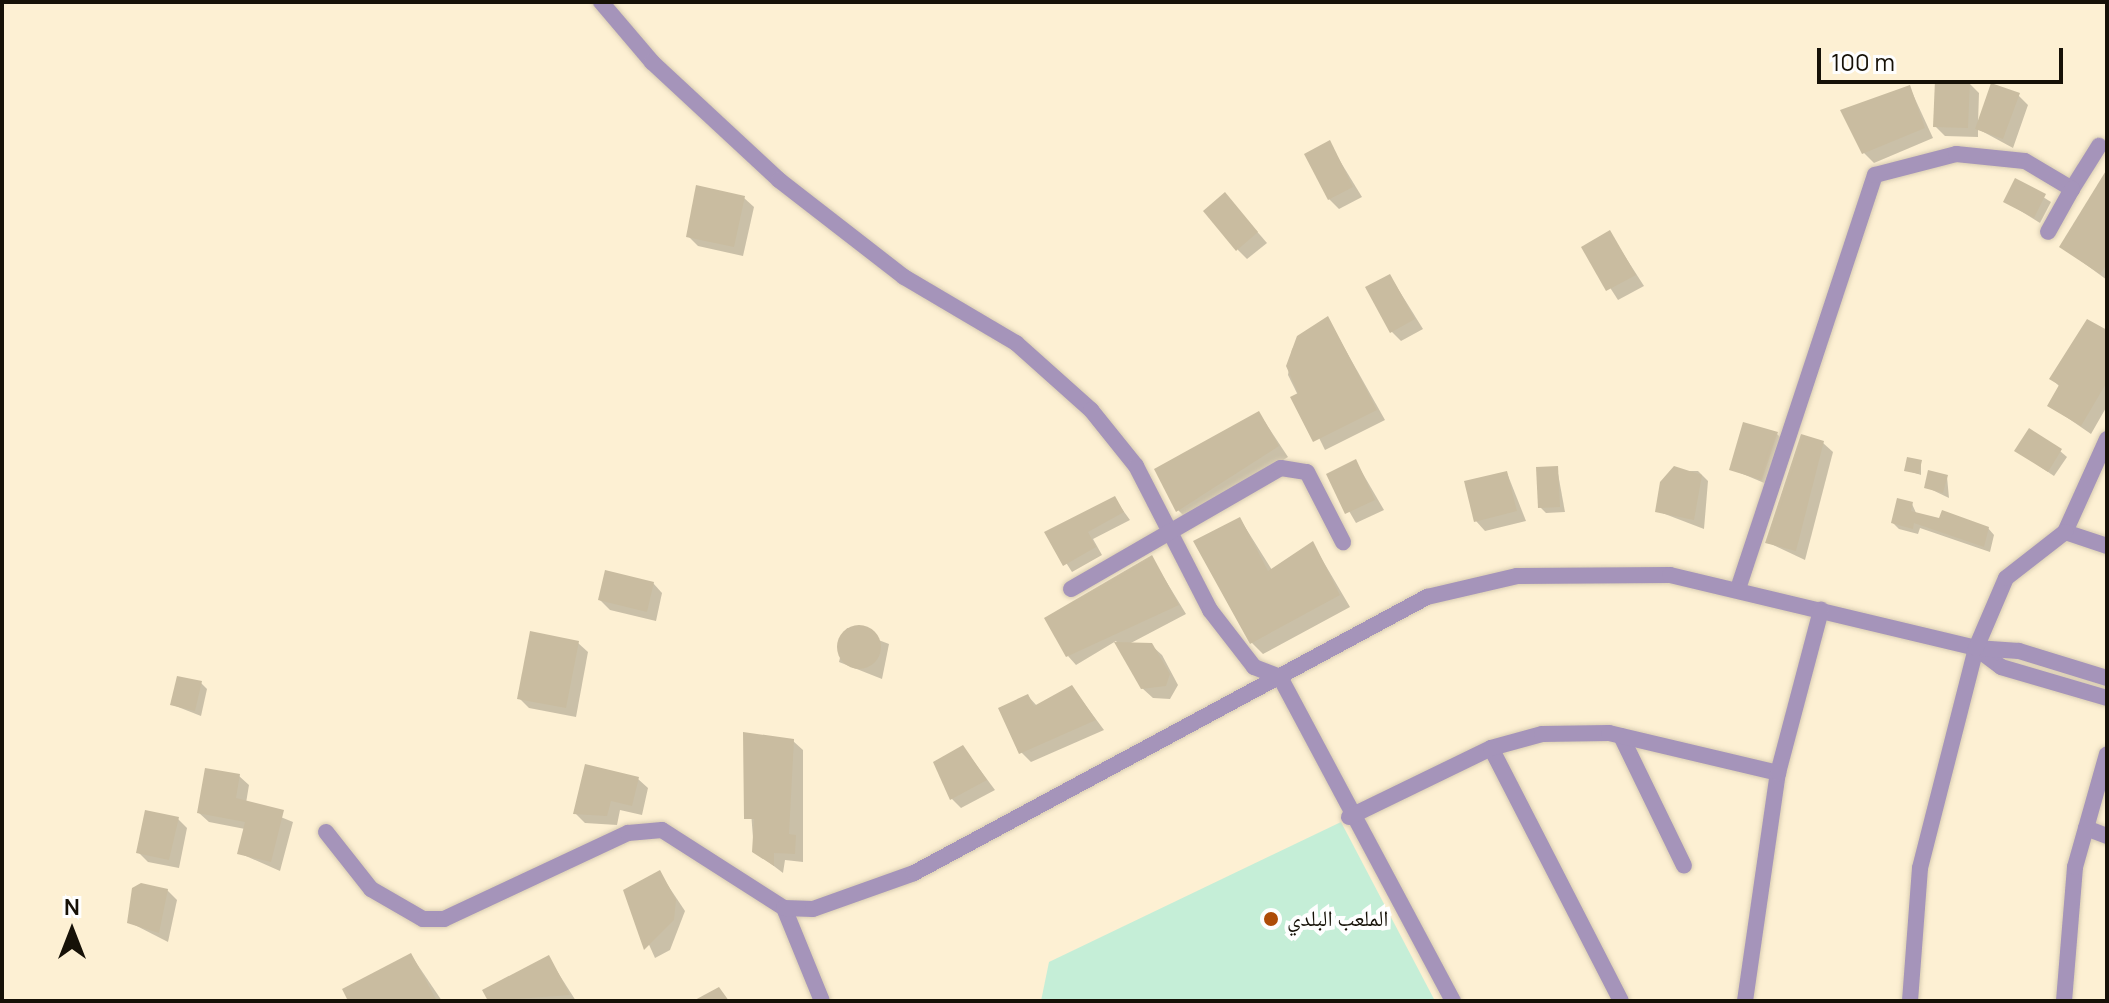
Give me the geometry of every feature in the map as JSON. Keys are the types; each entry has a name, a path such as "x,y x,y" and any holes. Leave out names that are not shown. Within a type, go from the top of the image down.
{"street":[{"path":"601,2 712,122 829,221 1060,379 1136,466 1210,610 1254,667 1280,677 1349,817 1453,1001"},
{"path":"2048,232 2099,146"},
{"path":"1738,589 1875,175 1920,158 1989,154 2025,161 2072,189"},
{"path":"1910,1001 1920,868 1976,648 2006,578 2065,532 2107,439"},
{"path":"1071,589 1154,547 1170,530 1297,466 1307,472 1343,542"},
{"path":"2065,532 2107,546"},
{"path":"326,832 371,889 423,919 444,919 647,829 674,836 784,908 813,909 914,873 1427,597 1486,581 1609,570 1738,589 1976,648 2019,651 2107,678"},
{"path":"1745,1001 1778,773 1821,610"},
{"path":"1976,648 2001,667 2107,698"},
{"path":"1349,817 1491,748 1542,734 1621,736 1778,773"},
{"path":"1621,736 1684,866"},
{"path":"1491,748 1621,1001"},
{"path":"2064,1001 2069,910 2086,828 2107,754"},
{"path":"2086,828 2107,836"},
{"path":"784,908 822,1001"}],"green space":[{"name":"الملعب البلدي","path":"1341,822 1435,1001 1041,1001 1049,962"}],"building":[{"path":"1935,80 1970,81 1968,128 1933,127"},
{"path":"1991,83 2020,93 2003,139 1975,129"},
{"path":"1910,85 1925,128 1862,154 1840,110"},
{"path":"1330,140 1353,187 1328,200 1304,154"},
{"path":"2107,169 2107,264 2100,274 2059,247"},
{"path":"2015,178 2046,194 2034,218 2003,202"},
{"path":"696,185 745,196 734,247 686,237"},
{"path":"1225,192 1258,232 1236,251 1203,211"},
{"path":"1610,230 1636,275 1606,291 1581,247"},
{"path":"1390,274 1415,319 1390,333 1365,287"},
{"path":"1328,316 1377,410 1313,442 1290,397 1298,393 1286,366 1297,336"},
{"path":"2087,319 2107,330 2107,382 2081,426 2047,406 2059,385 2049,379"},
{"path":"1259,411 1279,446 1176,512 1154,469"},
{"path":"1743,422 1778,432 1762,480 1729,470"},
{"path":"2029,428 2062,449 2048,472 2014,451"},
{"path":"1801,434 1824,441 1796,551 1765,543"},
{"path":"1907,457 1922,460 1919,474 1904,471"},
{"path":"1356,459 1375,500 1345,514 1326,474"},
{"path":"1558,466 1560,507 1538,508 1536,467"},
{"path":"1674,466 1702,475 1694,520 1655,512 1660,482"},
{"path":"1928,470 1948,475 1943,493 1924,488"},
{"path":"1507,471 1517,511 1474,522 1464,481"},
{"path":"1115,496 1124,512 1088,532 1096,547 1063,566 1044,532"},
{"path":"1897,498 1913,502 1911,511 1939,518 1942,510 1989,527 1984,547 1914,523 1913,529 1891,523"},
{"path":"1240,517 1268,571 1313,541 1340,595 1250,644 1193,541"},
{"path":"1152,555 1179,605 1066,657 1044,618"},
{"path":"605,570 654,582 647,612 598,600"},
{"path":"859,625 874,632 881,647 874,662 859,669 844,662 837,647 844,632"},
{"path":"530,631 579,641 566,708 517,699"},
{"path":"1114,642 1152,643 1170,674 1166,686 1141,689"},
{"path":"177,676 202,681 195,711 170,705"},
{"path":"1072,685 1096,720 1019,754 998,708 1028,694 1034,706"},
{"path":"743,732 794,739 789,834 796,835 795,854 774,853 774,866 752,852 754,819 744,819"},
{"path":"963,745 987,780 950,800 933,762"},
{"path":"585,764 639,777 632,806 611,801 607,816 573,814"},
{"path":"205,768 240,774 236,798 284,810 271,862 237,854 245,822 197,813"},
{"path":"145,810 179,817 169,860 136,853"},
{"path":"660,870 676,900 674,920 644,950 623,890"},
{"path":"141,883 168,889 159,933 127,923 132,888"},
{"path":"411,953 437,1001 348,1001 342,989"},
{"path":"549,955 570,995 488,1001 482,990"},
{"path":"719,987 729,1001 693,1001"}],"place":[{"name":"الملعب البلدي","path":"1271,919"}]}
